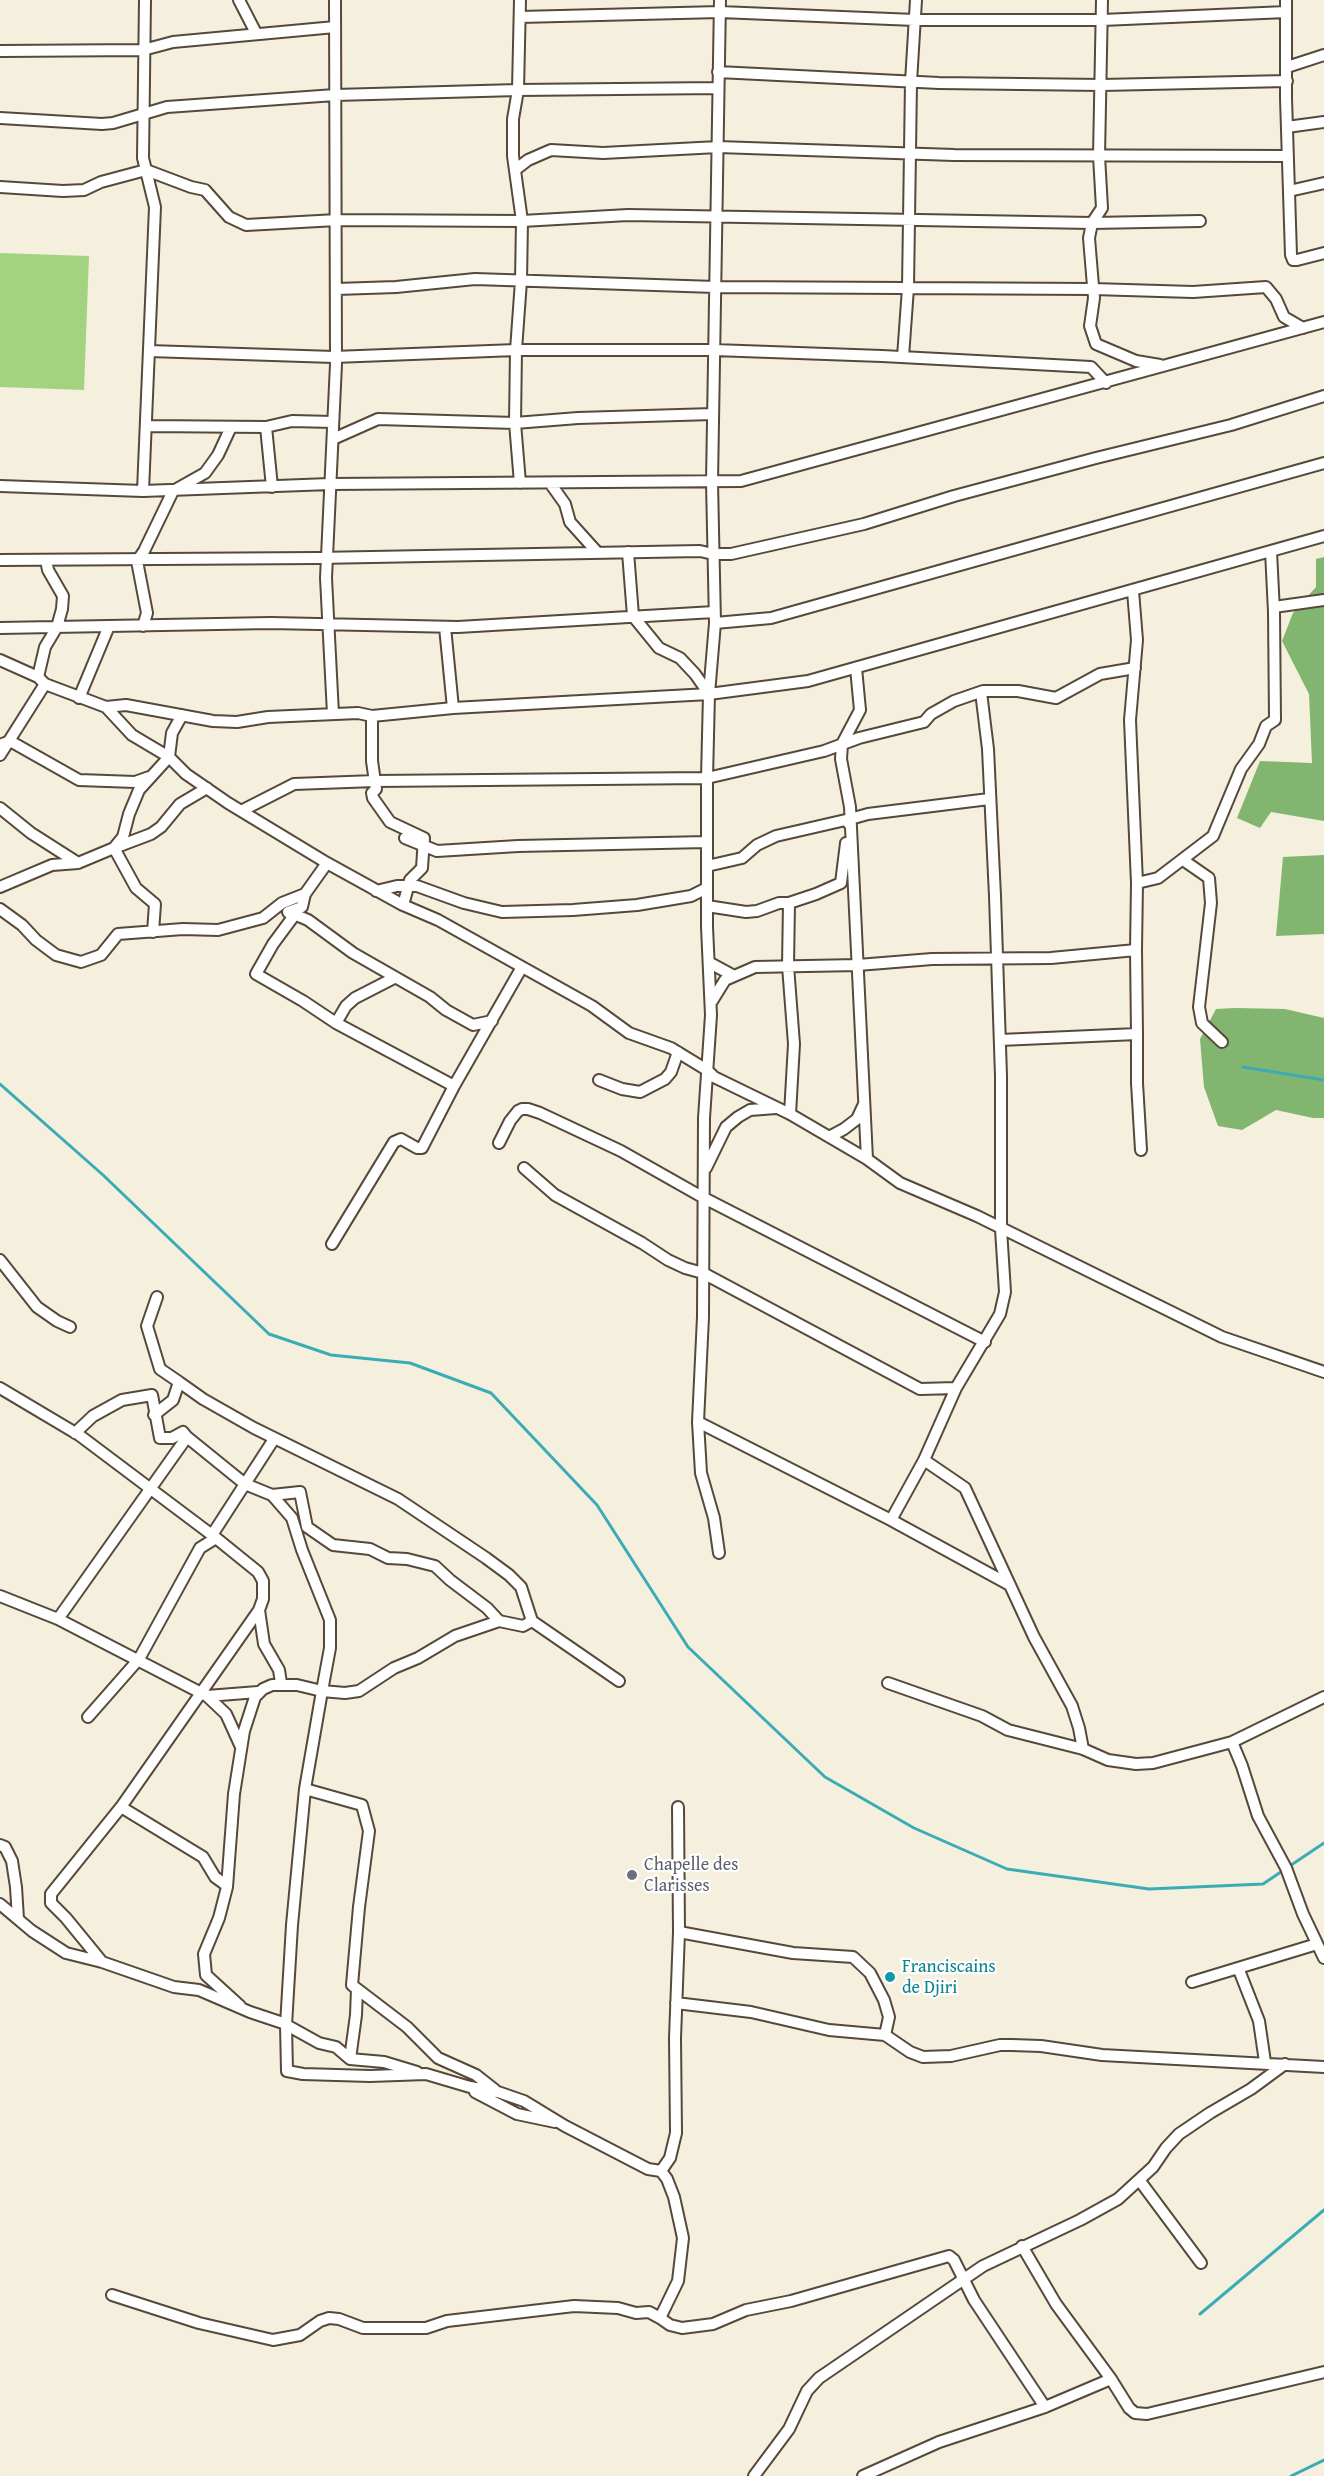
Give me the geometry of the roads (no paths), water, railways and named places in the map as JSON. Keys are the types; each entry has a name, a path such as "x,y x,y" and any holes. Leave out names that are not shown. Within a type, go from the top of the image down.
{"street":[{"path":"143,491 155,207 143,158 142,50 145,0"},
{"path":"239,0 256,33"},
{"path":"333,714 327,624 327,558 333,439 337,220 335,0"},
{"path":"520,0 518,90 513,119 515,170 522,221 515,423 520,483"},
{"path":"719,1553 714,1518 701,1473 698,1422 703,1273 704,1118 711,1004 707,906 707,778 714,617 712,482 720,0"},
{"path":"903,357 908,288 909,153 916,0"},
{"path":"1102,0 1099,156 1102,208 1092,223 1089,238 1094,298 1090,326 1096,344 1136,361 1162,366"},
{"path":"520,17 720,12 915,20 1102,20 1286,6 1287,156 1293,260 1324,253"},
{"path":"0,51 142,50 173,42 335,27"},
{"path":"1287,68 1324,55"},
{"path":"718,72 911,82 1102,85 1287,81"},
{"path":"0,118 102,124 113,123 167,107 335,95 718,88"},
{"path":"1287,127 1324,122"},
{"path":"515,170 534,156 551,150 603,153 718,147 909,153 1287,156"},
{"path":"0,187 84,190 101,182 146,170 205,190 229,217 240,224 266,225 337,220 522,221 628,215 1092,223 1200,221"},
{"path":"1289,191 1324,183"},
{"path":"336,289 396,287 475,279 628,282 715,287 1092,289 1193,292 1266,287 1276,299 1284,317 1303,328"},
{"path":"0,486 143,491 330,484 741,481 1324,322"},
{"path":"149,351 334,357 516,350 714,350 1091,367 1106,383"},
{"path":"0,560 137,561 700,551 731,554 864,524 954,496 1231,425 1324,396"},
{"path":"333,439 378,419 515,423 578,418 714,414"},
{"path":"146,426 266,427 292,422 333,422"},
{"path":"143,626 147,613 137,561 173,490 205,473 218,455 231,427"},
{"path":"266,427 272,487"},
{"path":"0,628 327,624 445,627 633,616 771,618 1324,463"},
{"path":"550,483 565,504 570,522 597,552"},
{"path":"0,660 79,698 106,707 126,705 213,722 237,723 268,717 358,713 372,716 453,708 709,694 808,681 965,635 1133,591 1324,536"},
{"path":"1137,883 1158,878 1213,836 1241,769 1258,744 1266,726 1275,720 1271,551"},
{"path":"628,552 633,616 658,648 680,658 709,694"},
{"path":"0,755 41,681 45,647 57,627 63,596 48,570 46,560"},
{"path":"1133,591 1137,640 1130,720 1137,883 1137,1083 1141,1150"},
{"path":"1274,607 1324,600"},
{"path":"79,698 109,627"},
{"path":"445,627 453,708"},
{"path":"856,668 860,710 842,744 841,759 850,807 867,1159"},
{"path":"241,811 294,784 375,781 707,778 824,751 891,729 924,722 931,714 954,701 981,692 1018,692 1056,698 1100,674 1135,668"},
{"path":"891,1521 924,1460 957,1388 1000,1314 1005,1292 1001,1229 997,958 988,749 981,692"},
{"path":"106,707 138,740 168,757 241,811 327,864 403,905 438,920 592,1006 629,1033 678,1053 707,1070 714,1077 790,1114 867,1159 913,1190 962,1209 1222,1337 1324,1372"},
{"path":"114,848 123,837 139,790 168,757 172,733 182,715"},
{"path":"372,716 372,761 375,781 373,798 390,822 424,838 422,868 410,880 403,905"},
{"path":"5,743 79,780 135,782 151,776"},
{"path":"0,887 52,865 78,863 144,837 161,827 180,804 207,788"},
{"path":"707,866 742,858 757,845 776,836 850,819 989,799"},
{"path":"0,808 31,833 78,863"},
{"path":"707,906 746,912 757,911 779,903 805,899 841,883 850,819"},
{"path":"405,838 424,847 447,851 518,846 707,842"},
{"path":"114,848 136,888 155,904 153,932"},
{"path":"1183,860 1209,878 1211,903 1199,1007 1202,1023 1222,1042"},
{"path":"288,912 302,907 305,894 327,864"},
{"path":"376,891 408,885 464,903 502,912 637,905 691,896 707,888"},
{"path":"1,911 22,925 36,940 56,955 81,962 101,955 118,934 183,929 218,930 263,918 282,903 305,894"},
{"path":"789,903 788,966 794,1044 790,1114"},
{"path":"288,912 308,920 353,953 430,997 446,1010 473,1025 492,1021"},
{"path":"288,912 293,917 273,944 256,974 336,1023 454,1086"},
{"path":"711,1004 725,980 755,967 1051,957 1136,950"},
{"path":"710,963 734,976"},
{"path":"332,1244 398,1139 422,1148 454,1086 522,967"},
{"path":"336,1023 346,1006 356,998 394,978"},
{"path":"1000,1040 1137,1034"},
{"path":"599,1080 622,1089 640,1092 665,1079 671,1072 678,1053"},
{"path":"828,1137 857,1119 865,1104"},
{"path":"704,1170 726,1127 750,1110 778,1108"},
{"path":"499,1143 518,1111 528,1109 621,1151 704,1198 985,1342"},
{"path":"524,1168 555,1195 668,1260 703,1273 920,1389 957,1388"},
{"path":"0,1260 37,1307 70,1327"},
{"path":"157,1297 147,1326 160,1368 203,1399 274,1438 398,1499 486,1558 521,1587 532,1621 619,1681"},
{"path":"154,1415 173,1400 179,1383"},
{"path":"0,1388 75,1433 151,1488 258,1572 263,1581 264,1599 259,1610 205,1694 50,1899 102,1962"},
{"path":"75,1433 93,1416 122,1400 152,1395 160,1438 172,1438 183,1432 245,1484 272,1495 292,1518 309,1569 330,1620 330,1648 305,1789 292,1925 286,2025 286,2068 290,2072 370,2076 426,2074"},
{"path":"698,1422 1010,1585"},
{"path":"58,1619 187,1437"},
{"path":"88,1717 140,1659 200,1548 214,1537 274,1438"},
{"path":"924,1460 965,1488 1034,1637 1072,1706 1083,1749"},
{"path":"272,1495 300,1492 308,1527 333,1545 370,1549 388,1558 407,1559 435,1566 487,1608 499,1622"},
{"path":"0,1596 58,1619 205,1694 226,1714 242,1750"},
{"path":"259,1610 264,1644 279,1670 281,1683"},
{"path":"205,1694 258,1692 281,1683 322,1691 345,1693 359,1691 394,1668 418,1658 455,1636 499,1622 523,1626 532,1621"},
{"path":"888,1683 982,1716 1008,1730 1083,1749 1108,1760 1136,1764 1153,1763 1232,1742 1324,1696"},
{"path":"240,2006 206,1975 203,1962 219,1918 226,1885 231,1846 232,1811 244,1731 258,1692"},
{"path":"1232,1742 1258,1816 1292,1881 1324,1958"},
{"path":"305,1789 357,1802 364,1810 369,1831 352,1985"},
{"path":"121,1807 203,1857 215,1877 226,1885"},
{"path":"661,2171 670,2158 676,2133 674,2072 679,1932 678,1807"},
{"path":"0,1845 5,1847 12,1861 18,1919"},
{"path":"0,1904 58,1948 174,1987 199,1990 286,2025 319,2043 336,2047 350,2059 384,2062 524,2101 648,2169 661,2171 667,2179 674,2198 683,2238 678,2281 660,2318"},
{"path":"679,1932 793,1953 853,1957 870,1974 884,2000 889,2017 885,2035"},
{"path":"1192,1982 1239,1970 1317,1944"},
{"path":"1239,1970 1259,2021 1265,2062"},
{"path":"350,2059 357,1989 352,1985"},
{"path":"352,1985 407,2027 438,2058 476,2074 498,2092"},
{"path":"676,2003 751,2012 829,2030 885,2035 910,2052 923,2057 951,2056 1000,2045 1012,2045 1041,2046 1102,2055 1265,2062 1324,2067"},
{"path":"754,2476 789,2429 812,2384 962,2279 1022,2246 1098,2210 1140,2181 1179,2134 1257,2086 1285,2064"},
{"path":"464,2085 517,2114 561,2123"},
{"path":"1140,2181 1201,2263"},
{"path":"1022,2246 1056,2304 1111,2379 1129,2408 1135,2413 1142,2415 1324,2372"},
{"path":"112,2295 200,2323 273,2340 300,2336 320,2320 329,2318 339,2319 363,2328 426,2328 447,2321 574,2306 618,2308 636,2313 649,2312 670,2325 682,2328 713,2324 746,2310 791,2301 949,2256 954,2260 962,2279 1045,2407"},
{"path":"863,2476 939,2442 1045,2407 1111,2379"}],"waterway":[{"path":"1243,1067 1324,1080"},
{"path":"0,1084 103,1175 269,1334 331,1355 410,1363 491,1393 597,1505 688,1647 825,1777 914,1828 1007,1869 1149,1889 1263,1884 1324,1843"},
{"path":"1200,2314 1324,2210"},
{"path":"1291,2476 1324,2460"}],"place":[{"name":"Chapelle des Clarisses","path":"632,1875"},
{"name":"Franciscains de Djiri","path":"890,1977"}]}
